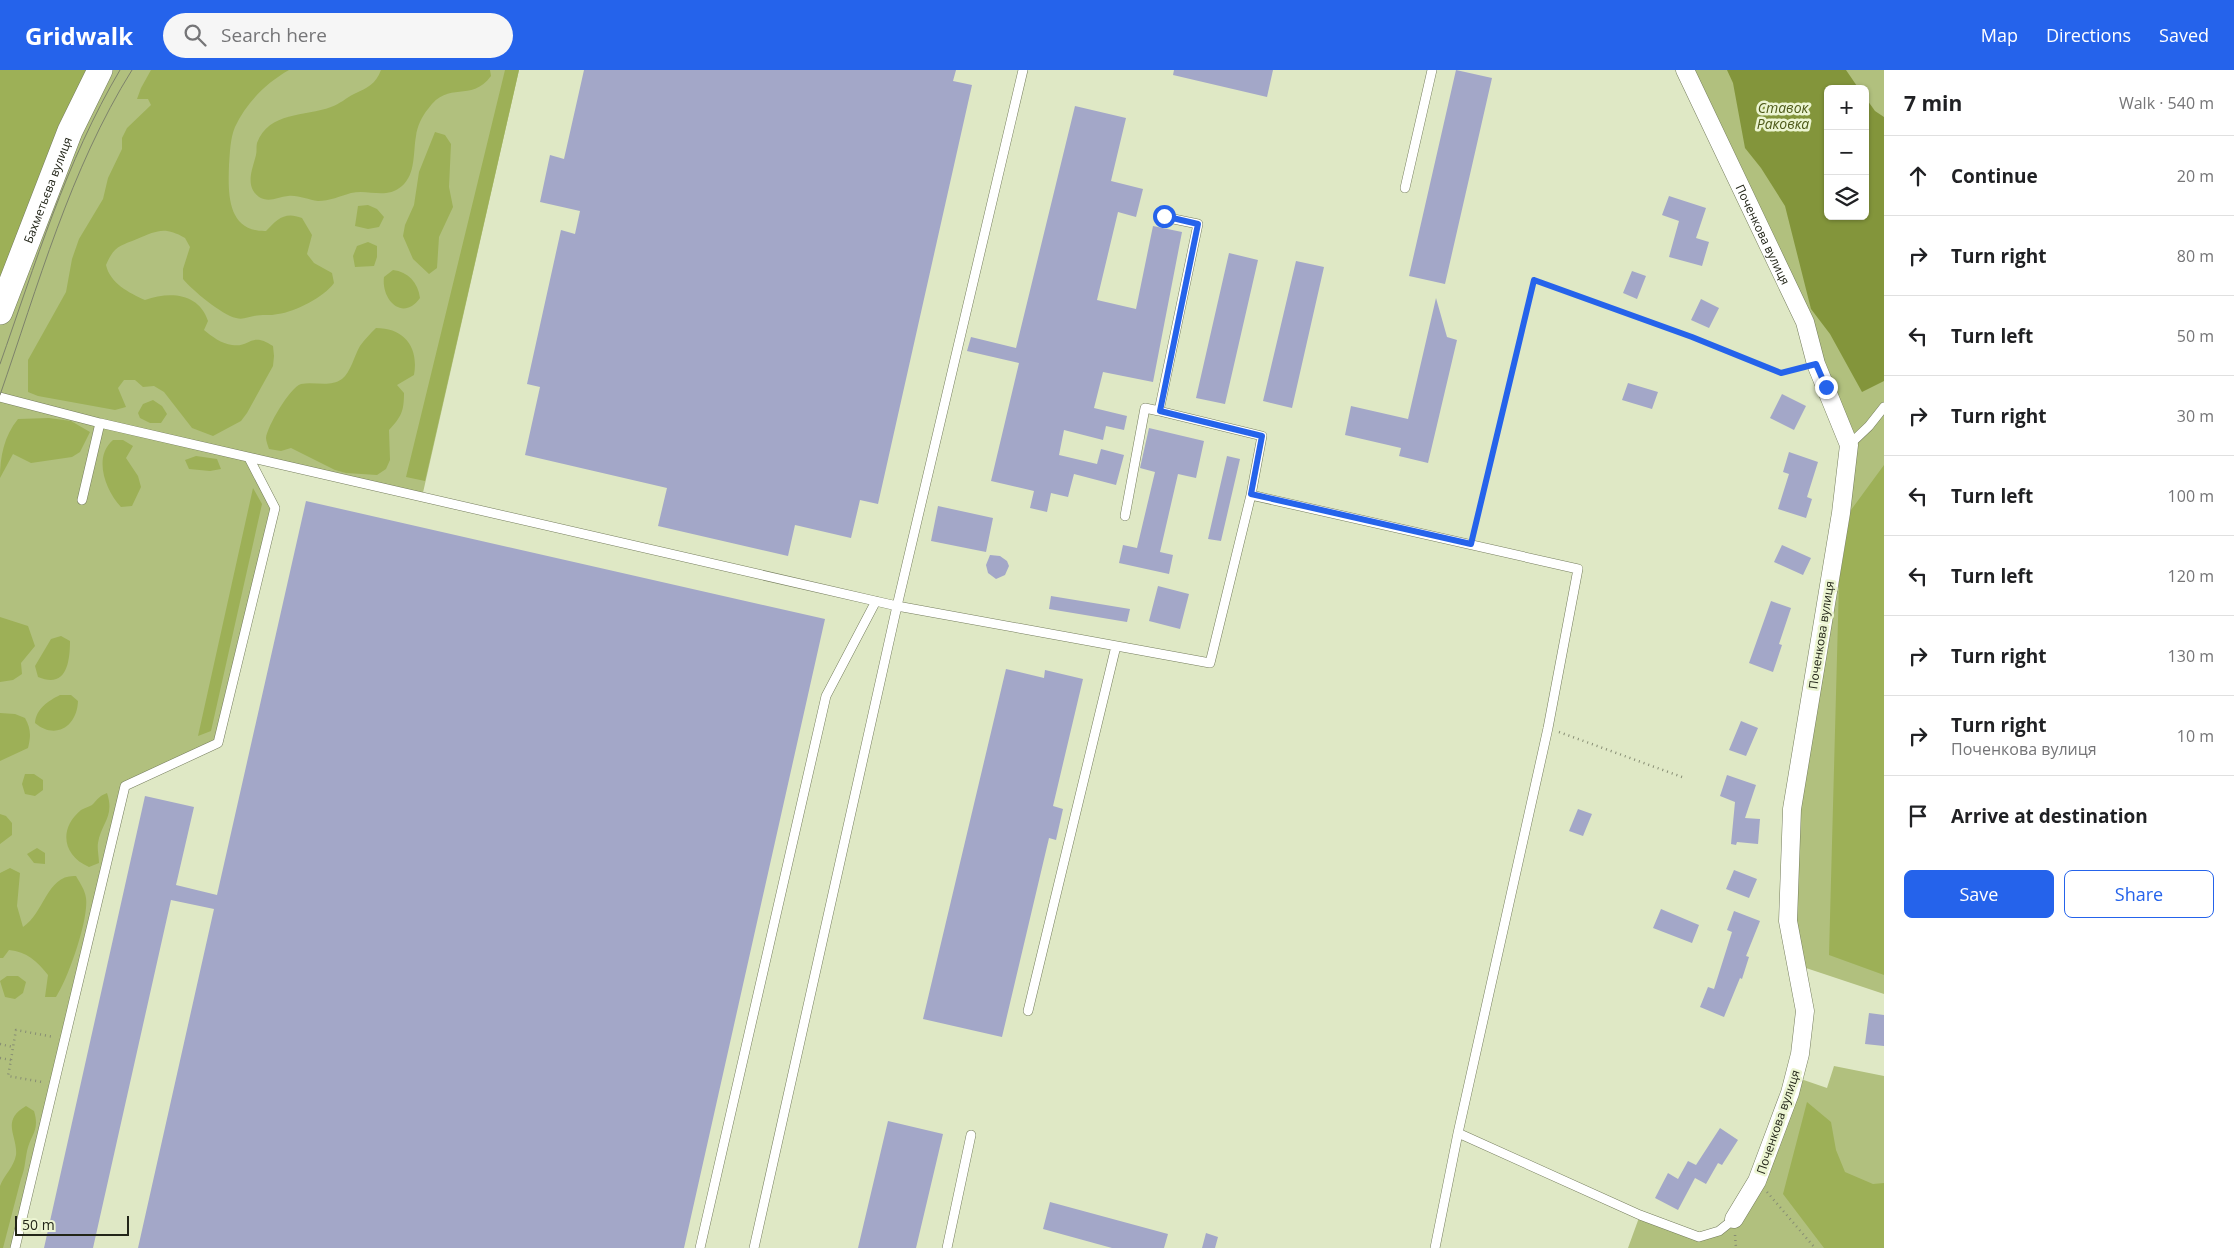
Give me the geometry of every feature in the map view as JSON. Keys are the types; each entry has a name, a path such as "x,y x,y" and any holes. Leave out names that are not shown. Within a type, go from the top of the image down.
{"main road":[{"name":"Бахметьєва вулиця","path":"0,312 70,131 100,70"}],"street":[{"name":"Поченкова вулиця","path":"1685,70 1805,322 1816,364 1849,445 1841,513 1792,809 1788,921 1805,1011 1800,1054 1790,1093 1757,1181 1734,1220"}],"lane":[{"path":"754,1248 897,606 1023,70"},
{"path":"1405,188 1432,70"},
{"path":"1160,411 1198,224 1164,216"},
{"path":"0,397 249,458 876,602 1210,663 1251,494 1262,436 1145,408 1125,516"},
{"path":"1849,445 1870,426 1884,407"},
{"path":"82,500 100,423"},
{"path":"15,1248 125,786 218,743 275,508 249,458"},
{"path":"1251,494 1578,569 1548,728 1458,1133 1435,1248"},
{"path":"700,1248 826,696 876,602"},
{"path":"1028,1011 1116,646"},
{"path":"1458,1133 1640,1215 1699,1238 1719,1231 1734,1220"},
{"path":"947,1248 971,1135"}],"path":[{"path":"1471,544 1534,280 1692,337 1781,373 1816,364"},
{"path":"1548,728 1682,777"},
{"path":"54,1084 8,1076 16,1030 64,1039"},
{"path":"0,1044 13,1047"},
{"path":"0,1058 11,1060"},
{"path":"1757,1181 1815,1248"}],"shaded area":[{"path":"0,70 100,70 0,312"},
{"path":"100,70 519,70 422,497 250,458 275,508 218,743 125,786 15,1248 0,1248 0,312"},
{"path":"151,70 289,70 272,81 258,94 245,110 235,127 231,141 229,165 232,209 244,225 253,230 266,231 282,217 286,216 291,215 302,218 312,235 307,254 314,263 332,273 334,283 309,303 293,310 275,315 257,315 239,319 215,307 183,279 183,269 190,247 185,238 178,234 166,231 155,232 122,245 115,250 106,265 112,277 121,287 145,300 174,295 191,300 204,312 208,321 204,330 224,343 238,345 260,340 273,346 273,366 247,413 241,421 213,436 192,428 164,392 154,386 143,387 135,380 124,380 118,388 126,407 115,410 38,396 28,392 28,360 66,292 72,259 79,239 103,199 108,178 122,149 122,138 127,128 151,105 148,99 137,99"},
{"path":"381,70 490,70 491,76 475,89 444,95 436,100 428,109 417,129 410,175 402,186 396,190 383,193 358,192 318,201 292,196 266,200 254,193 251,177 257,143 270,125 289,117 331,107 371,85 377,79"},
{"path":"505,70 519,70 425,481 406,477"},
{"path":"1685,70 1884,70 1884,994 1797,965 1792,809 1849,445 1829,391"},
{"path":"435,132 445,135 451,144 449,187 453,207 439,237 437,268 429,274 413,259 403,236 405,225 414,205 419,172"},
{"path":"368,205 377,209 384,217 379,227 368,229 355,226 358,206"},
{"path":"368,242 377,246 377,257 374,266 355,267 353,256 357,246"},
{"path":"393,270 408,276 415,283 419,292 420,298 407,308 400,308 394,305 386,293 384,277"},
{"path":"376,328 394,331 402,335 412,348 415,365 414,375 397,385 404,393 403,405 399,418 389,430 390,460 386,469 377,475 346,473 335,470 291,448 281,451 269,449 266,439 270,425 291,392 301,384 327,384 342,379 350,368 360,346"},
{"path":"153,400 162,406 167,414 161,423 150,423 140,418 138,413 143,404"},
{"path":"49,418 71,421 90,432 80,452 72,457 31,463 13,454 0,478 1,462 6,440 18,419"},
{"path":"113,440 123,440 133,446 126,458 138,476 141,487 132,506 121,507 106,483 103,464 104,455 107,447"},
{"path":"196,456 217,459 221,469 210,471 189,469 185,460"},
{"path":"1884,465 1884,975 1829,955 1839,582 1851,510"},
{"path":"253,488 262,504 211,731 198,736"},
{"path":"0,617 28,626 35,646 21,663 22,674 13,680 0,682"},
{"path":"61,636 70,641 69,658 64,672 55,680 38,677 35,666 51,639"},
{"path":"60,695 71,695 78,701 74,718 69,724 64,728 50,730 35,723 40,710"},
{"path":"0,713 15,714 25,718 30,736 28,748 0,761"},
{"path":"25,774 34,774 43,780 43,790 35,796 25,794 22,784"},
{"path":"107,793 109,808 98,843 99,863 89,867 80,862 69,849 67,833 69,825 81,810 92,805"},
{"path":"0,814 6,816 12,823 12,835 0,844"},
{"path":"37,848 45,853 45,864 34,863 27,854"},
{"path":"10,868 20,873 17,906 23,927 36,912 52,887 66,877 76,876 85,892 86,908 81,934 72,963 56,997 45,997 48,975 31,958 9,950 3,958 0,958 0,873"},
{"path":"7,976 18,976 26,982 23,993 15,999 5,997 0,981"},
{"path":"1834,1066 1884,1076 1884,1248 1628,1248 1640,1215 1699,1237 1734,1219 1795,1077 1827,1088"},
{"path":"1807,1102 1831,1122 1836,1150 1845,1172 1873,1184 1884,1183 1884,1248 1824,1248 1783,1194"},
{"path":"26,1106 34,1111 36,1123 27,1151 3,1248 0,1248 0,1186 16,1155 12,1123 18,1112"}],"water":[{"name":"Ставок Раковка","path":"1727,70 1846,70 1856,85 1824,85 1824,220 1869,220 1869,103 1875,111 1884,117 1884,381 1862,392 1830,334 1811,309 1785,206 1761,168 1745,148 1733,83"}],"building":[{"path":"584,70 956,70 953,81 972,85 878,504 860,500 851,538 795,525 788,556 658,526 667,488 525,455 540,387 527,384 561,230 575,234 580,211 540,202 550,155 564,159"},
{"path":"1174,70 1273,70 1267,97 1173,75"},
{"path":"1456,70 1492,78 1445,284 1409,276"},
{"path":"1075,106 1126,118 1111,181 1143,189 1136,217 1118,212 1097,300 1136,309 1153,226 1182,232 1153,382 1103,372 1094,408 1127,416 1124,430 1106,426 1103,440 1064,430 1059,455 1097,464 1101,449 1124,455 1116,485 1074,474 1068,497 1051,493 1047,512 1030,508 1034,491 991,481 1019,363 967,351 971,337 1016,348"},
{"path":"1669,196 1706,208 1696,238 1709,242 1702,266 1669,257 1679,221 1662,215"},
{"path":"1229,253 1258,260 1225,404 1196,398"},
{"path":"1296,261 1324,267 1292,408 1263,401"},
{"path":"1632,271 1646,276 1637,299 1623,293"},
{"path":"1436,298 1447,337 1457,340 1428,463 1399,456 1401,448 1345,435 1351,406 1408,419"},
{"path":"1701,299 1719,308 1709,328 1691,320"},
{"path":"1628,383 1658,392 1652,409 1622,400"},
{"path":"1782,394 1806,406 1794,430 1770,418"},
{"path":"1149,428 1204,441 1196,478 1178,474 1160,552 1173,555 1169,574 1119,563 1123,545 1137,548 1155,472 1140,468"},
{"path":"1789,452 1818,462 1807,497 1812,499 1806,518 1778,509 1789,474 1783,472"},
{"path":"1227,456 1240,459 1221,541 1208,539"},
{"path":"306,501 825,619 684,1248 138,1248 214,909 171,900 93,1248 44,1248 145,796 194,807 176,885 217,895"},
{"path":"938,506 993,518 986,552 931,541"},
{"path":"1782,545 1811,558 1803,575 1774,562"},
{"path":"990,555 1000,556 1007,561 1009,566 1005,575 996,579 988,573 986,565"},
{"path":"1158,586 1189,594 1180,629 1149,621"},
{"path":"1051,596 1130,609 1127,622 1049,609"},
{"path":"1771,601 1791,608 1779,644 1782,645 1773,672 1749,663"},
{"path":"1006,669 1044,678 1045,670 1083,679 1053,806 1063,809 1056,840 1049,838 1002,1037 923,1019"},
{"path":"1741,721 1758,728 1746,756 1729,750"},
{"path":"1727,775 1756,785 1745,818 1760,819 1758,844 1737,842 1736,845 1731,844 1735,802 1720,796"},
{"path":"1578,809 1592,814 1583,836 1569,831"},
{"path":"1734,870 1757,879 1749,898 1726,889"},
{"path":"1661,909 1699,925 1692,943 1653,928"},
{"path":"1734,911 1760,921 1746,956 1749,957 1742,979 1740,978 1724,1017 1700,1007 1708,987 1714,989 1732,932 1727,930"},
{"path":"1869,1013 1884,1015 1884,1046 1865,1044"},
{"path":"888,1121 943,1134 916,1248 858,1248"},
{"path":"1720,1128 1738,1140 1722,1165 1718,1163 1706,1184 1695,1178 1678,1210 1655,1198 1668,1173 1678,1179 1688,1161 1696,1165"},
{"path":"1050,1202 1168,1234 1164,1248 1112,1248 1043,1229"},
{"path":"1206,1233 1218,1237 1215,1248 1202,1248"}],"tram line":[{"path":"0,364 39,251 83,140 120,70"},
{"path":"0,395 42,270 73,188 110,108 132,70"}],"route":[{"path":"1164,216 1198,224 1160,411 1262,436 1251,494 1471,544 1534,280 1602,303 1781,373 1816,364 1826,387"}]}
